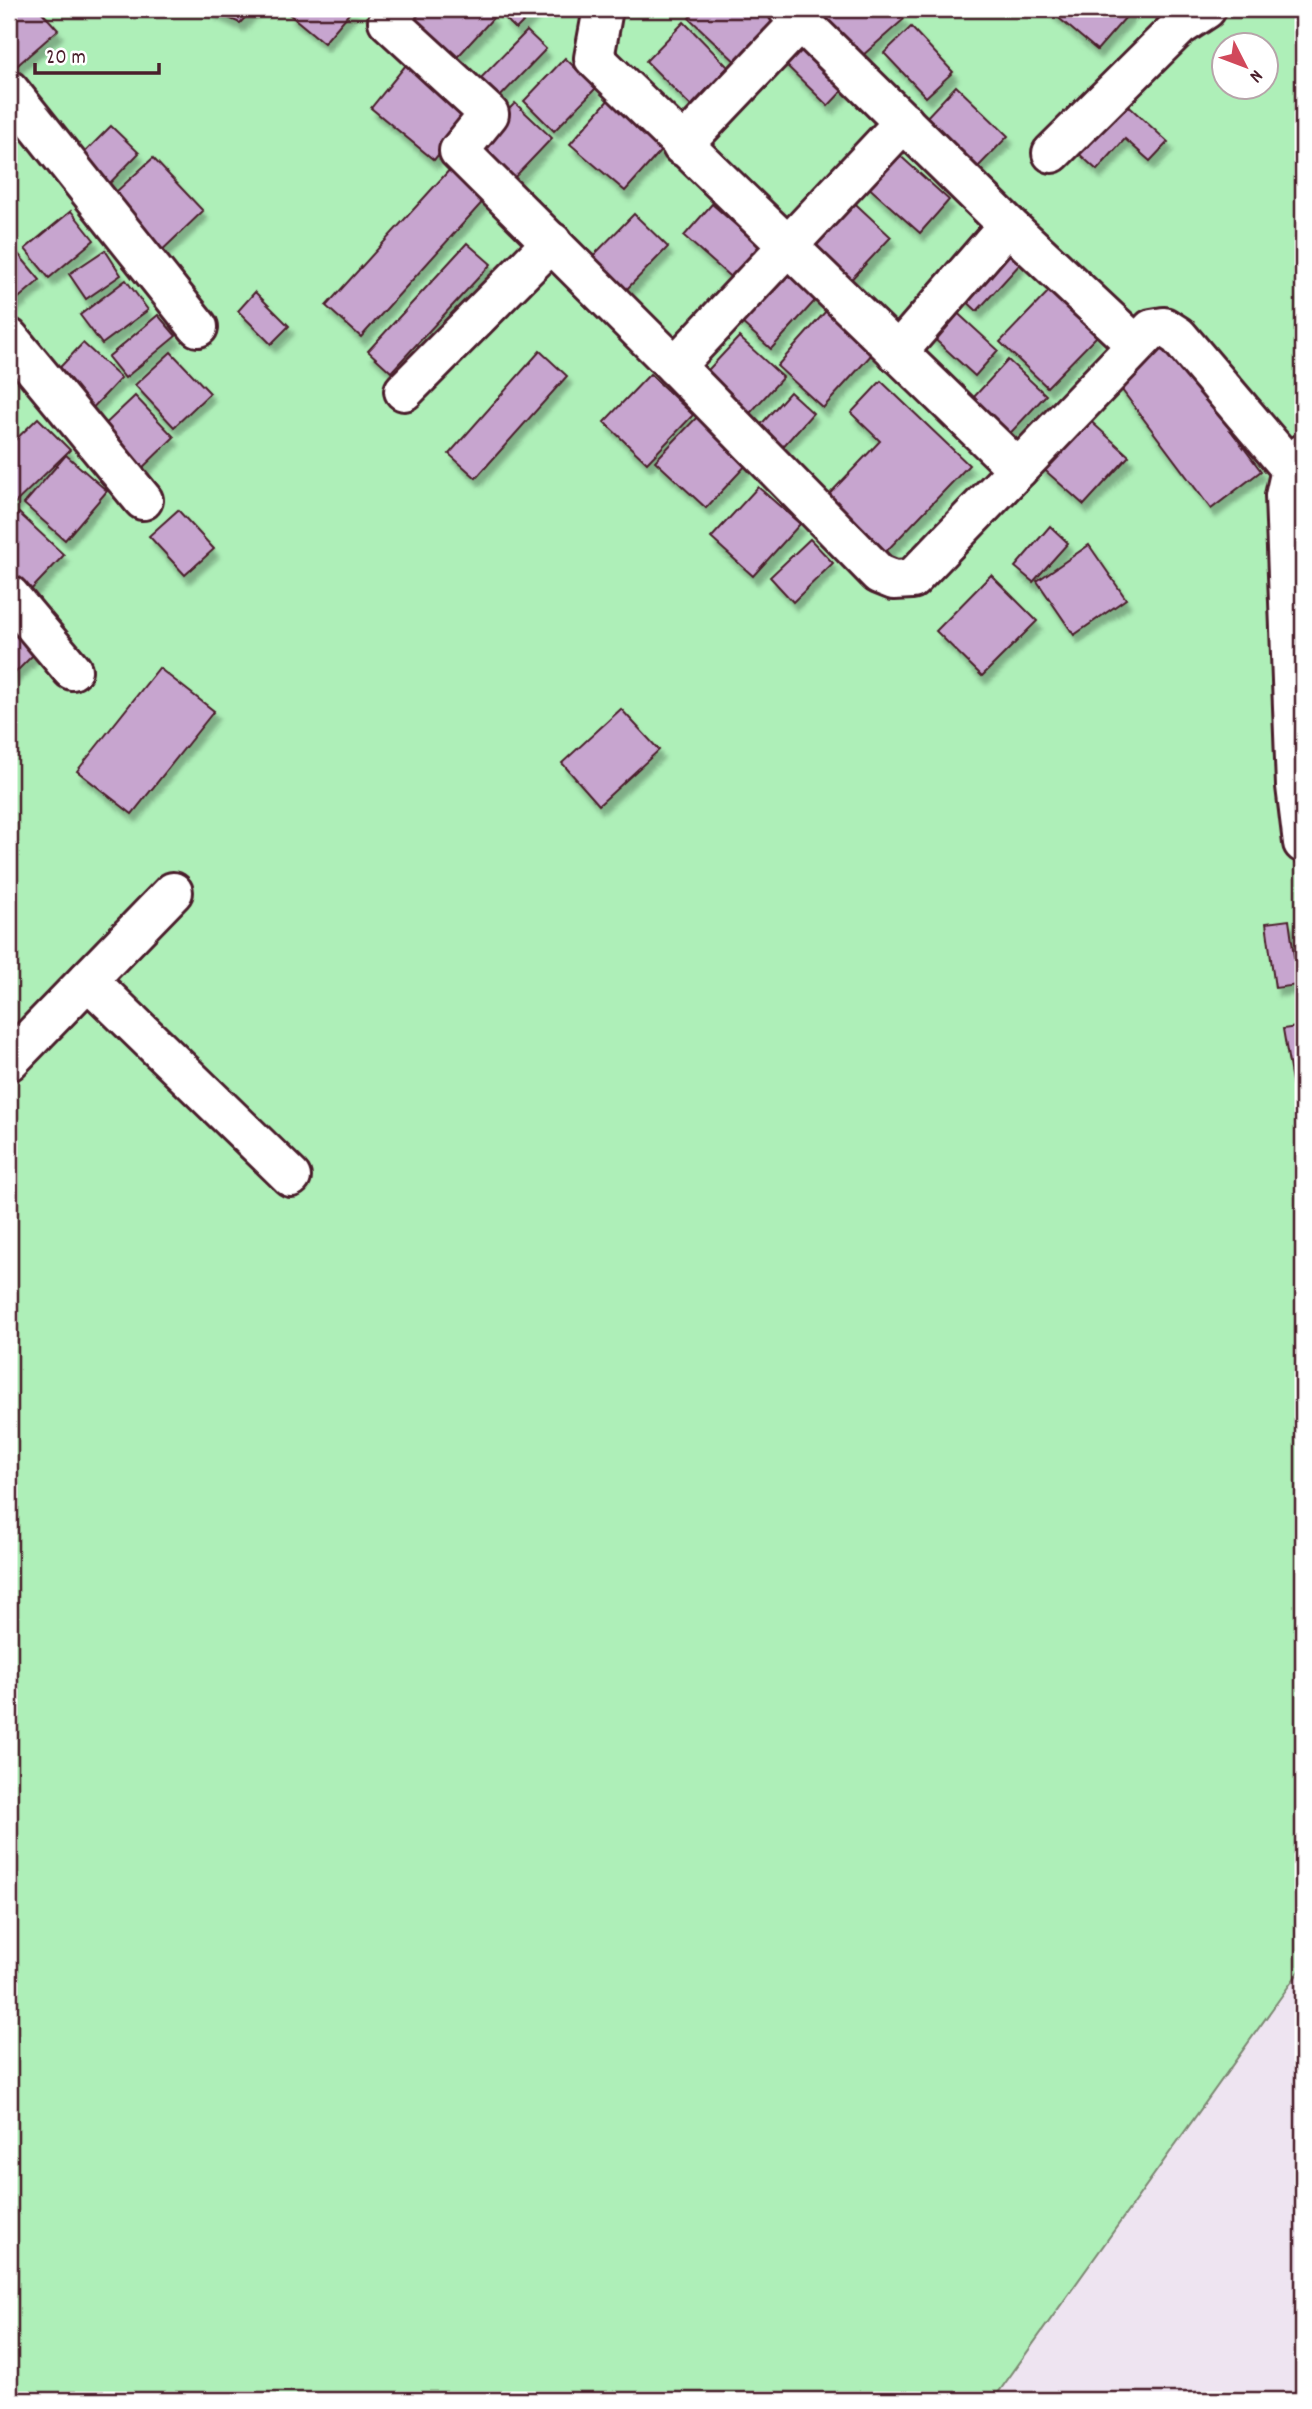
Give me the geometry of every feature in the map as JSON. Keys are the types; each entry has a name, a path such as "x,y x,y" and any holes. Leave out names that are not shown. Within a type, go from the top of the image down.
{"street":[{"path":"398,9 388,21 489,114 458,151 552,242 879,574 894,580 912,579 1152,329 1164,327 1178,337 1297,462 1286,496 1286,523 1296,786 1303,843"},
{"path":"603,9 594,58 1018,470"},
{"path":"1052,153 1180,26 1206,9"},
{"path":"682,146 794,15 1008,225 1136,345"},
{"path":"9,90 198,327"},
{"path":"675,366 904,122"},
{"path":"897,353 1008,225"},
{"path":"404,391 552,242"},
{"path":"9,338 143,500"},
{"path":"9,595 72,670"},
{"path":"9,1060 173,892"},
{"path":"88,980 291,1177"}],"green space":[{"path":"9,9 1303,9 1303,1966 993,2400 9,2400"}],"building":[{"path":"9,9 39,9 58,30 12,70 9,66"},
{"path":"211,9 253,9 240,23"},
{"path":"293,9 353,9 324,43 289,14"},
{"path":"421,9 483,9 493,18 451,64 407,24"},
{"path":"510,9 536,9 516,29 503,16"},
{"path":"698,9 780,9 787,15 739,65 689,18"},
{"path":"805,9 894,9 904,19 854,63"},
{"path":"1048,9 1133,9 1097,50"},
{"path":"684,22 728,67 691,106 646,61"},
{"path":"911,27 953,72 926,97 884,53"},
{"path":"527,31 546,49 494,103 475,84"},
{"path":"794,37 846,87 828,106 776,55"},
{"path":"565,58 596,88 554,131 524,101"},
{"path":"410,60 473,112 434,160 371,108"},
{"path":"956,86 1008,136 975,170 924,120"},
{"path":"610,98 665,146 625,191 570,144"},
{"path":"1123,101 1168,142 1150,161 1125,139 1097,170 1077,152"},
{"path":"515,103 552,138 511,181 474,146"},
{"path":"111,126 139,153 102,191 73,164"},
{"path":"896,152 949,200 920,233 866,185"},
{"path":"153,158 203,211 155,257 104,203"},
{"path":"452,167 486,198 361,337 326,306"},
{"path":"844,193 891,237 844,287 797,243"},
{"path":"712,204 764,250 736,282 684,236"},
{"path":"71,211 94,240 49,278 25,249"},
{"path":"634,214 668,247 620,296 586,263"},
{"path":"9,243 40,280 9,306"},
{"path":"467,243 491,264 391,372 368,351"},
{"path":"1005,248 1021,263 977,311 961,296"},
{"path":"105,250 121,275 86,299 69,274"},
{"path":"781,256 822,293 771,349 730,312"},
{"path":"126,280 148,310 102,344 80,315"},
{"path":"1050,290 1097,336 1047,387 1000,342"},
{"path":"255,292 289,326 271,344 238,311"},
{"path":"951,307 998,350 975,376 927,332"},
{"path":"826,311 873,353 823,408 777,366"},
{"path":"158,315 176,336 125,378 108,357"},
{"path":"739,337 783,377 741,423 697,382"},
{"path":"1163,340 1261,471 1211,509 1113,378"},
{"path":"83,343 121,378 86,415 49,379"},
{"path":"540,351 567,376 476,478 449,454"},
{"path":"171,352 210,393 174,427 135,385"},
{"path":"1008,360 1046,395 999,445 962,410"},
{"path":"650,374 693,415 647,463 604,422"},
{"path":"881,381 969,465 877,561 819,505 880,441 851,413"},
{"path":"790,392 813,413 771,460 748,439"},
{"path":"135,396 174,437 137,473 97,432"},
{"path":"699,415 749,462 706,508 655,461"},
{"path":"1085,416 1129,456 1084,505 1039,465"},
{"path":"38,418 70,450 9,509 9,446"},
{"path":"66,455 107,491 65,540 24,504"},
{"path":"758,487 800,524 753,576 711,538"},
{"path":"178,510 214,549 185,575 149,536"},
{"path":"19,513 64,555 26,595 9,580 9,524"},
{"path":"1050,526 1068,543 1033,582 1015,567"},
{"path":"810,539 833,563 793,602 770,577"},
{"path":"1089,545 1126,599 1074,635 1037,581"},
{"path":"991,575 1037,621 982,676 936,631"},
{"path":"17,634 35,653 9,679 9,642"},
{"path":"159,668 214,711 132,814 77,771"},
{"path":"621,709 659,750 599,805 562,763"},
{"path":"1289,920 1298,985 1275,988 1266,923"},
{"path":"1303,1026 1303,1103 1296,1104 1283,1029"}]}
